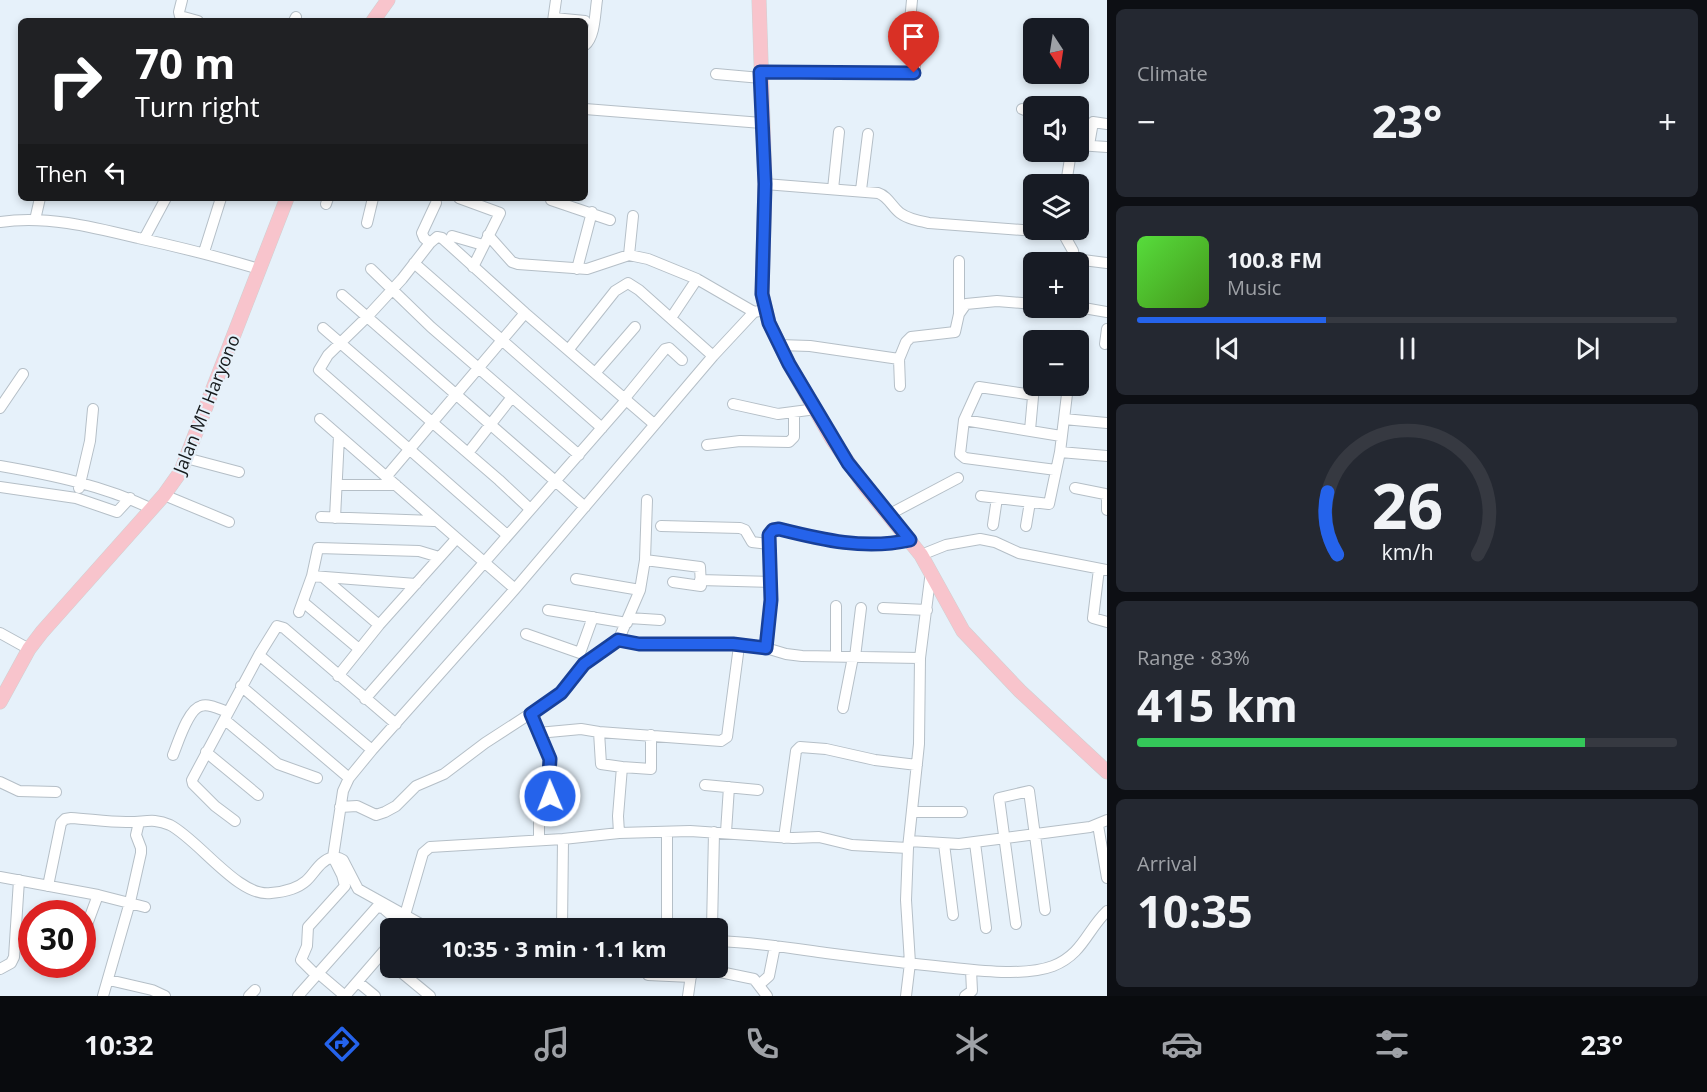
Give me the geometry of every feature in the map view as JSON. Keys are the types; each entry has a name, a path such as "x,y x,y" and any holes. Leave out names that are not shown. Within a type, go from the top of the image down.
{"main road":[{"path":"375,18 388,0"},
{"path":"759,0 765,184 762,294 759,311 848,463 921,555 963,632 1020,691 1107,772"},
{"name":"Jalan MT Haryono","path":"0,702 29,649 61,609 164,495 181,471 286,201"}],"street":[{"path":"182,0 180,16 187,18"},
{"path":"554,18 556,0"},
{"path":"588,44 588,21 597,0"},
{"path":"716,74 912,74 915,70 910,21 912,0"},
{"path":"588,108 762,123"},
{"path":"1089,132 1093,122 1107,124"},
{"path":"833,189 839,132"},
{"path":"861,190 868,134"},
{"path":"1089,145 1107,147"},
{"path":"765,184 861,190 883,195 899,212 919,221 1023,228"},
{"path":"35,220 39,201"},
{"path":"144,239 164,201"},
{"path":"204,252 220,201"},
{"path":"367,223 372,201"},
{"path":"467,201 500,213 473,267"},
{"path":"554,201 610,220"},
{"path":"430,243 423,238 422,233 436,202"},
{"path":"577,269 592,212"},
{"path":"629,255 633,216"},
{"path":"0,222 35,220 89,226 204,252 259,269"},
{"path":"380,956 345,996 301,960 307,946 308,927 345,886 333,858 344,807 343,791 349,778 515,589 713,356 759,311 659,262 629,255 596,267 577,269 512,262 485,240 452,236"},
{"path":"507,535 319,371 319,367 328,356 392,290 430,243 440,237 525,314 596,372 654,424"},
{"path":"900,386 899,359 906,342 911,337 955,332 959,314 959,261"},
{"path":"1089,262 1107,263"},
{"path":"414,263 602,428"},
{"path":"371,269 478,369 579,456"},
{"path":"671,318 697,279"},
{"path":"569,349 615,291 624,284 631,283 713,356"},
{"path":"342,295 585,507"},
{"path":"959,314 962,308 969,304 997,301 1023,303"},
{"path":"1089,309 1107,312"},
{"path":"386,477 525,314"},
{"path":"596,372 635,327"},
{"path":"322,328 433,422 530,509"},
{"path":"1105,344 1107,329"},
{"path":"779,345 810,346 899,359"},
{"path":"365,699 507,535 579,456 665,349 669,348 682,360"},
{"path":"0,408 23,374"},
{"path":"1023,389 980,387 964,420 960,454 963,457 1056,470"},
{"path":"1030,430 1033,396"},
{"path":"981,496 1049,504 1067,396"},
{"path":"468,453 512,397"},
{"path":"733,404 778,414 816,409"},
{"path":"76,498 90,441 93,409"},
{"path":"707,445 740,441 789,442 794,437 794,413"},
{"path":"1064,419 1107,423"},
{"path":"320,420 515,589"},
{"path":"964,420 1061,436"},
{"path":"335,518 339,436"},
{"path":"1059,452 1107,456"},
{"path":"186,458 239,472"},
{"path":"0,466 80,483 130,498 152,509"},
{"path":"888,515 958,478"},
{"path":"337,485 396,485"},
{"path":"0,488 76,498 117,513 130,498"},
{"path":"1075,488 1105,494 1107,510"},
{"path":"164,495 228,522"},
{"path":"993,525 997,498"},
{"path":"344,807 357,806 376,815 391,810 416,786 444,774 485,742 561,693 584,664 618,640 640,590 645,560 647,500"},
{"path":"1026,526 1030,502"},
{"path":"321,517 434,520"},
{"path":"661,526 740,528 745,530 752,542 768,544"},
{"path":"766,648 770,582 768,544 769,535 773,530 864,546 910,540"},
{"path":"338,676 379,625 456,539"},
{"path":"921,555 952,544 980,539 995,542 1019,553 1103,569 1102,587 1093,618 1107,622"},
{"path":"359,650 301,607 318,577 316,552 318,548 419,551 439,557"},
{"path":"645,560 698,566 701,586 673,582"},
{"path":"906,996 910,963 906,900 909,844 917,765 920,658 931,571"},
{"path":"318,577 416,584"},
{"path":"318,577 379,625"},
{"path":"576,579 640,590"},
{"path":"700,580 770,582"},
{"path":"836,606 836,656"},
{"path":"843,708 861,608"},
{"path":"883,608 927,610"},
{"path":"548,609 628,621 660,620"},
{"path":"526,634 580,653 594,617"},
{"path":"235,821 215,806 192,783 206,752 276,627 280,626 396,724"},
{"path":"0,633 29,649"},
{"path":"618,640 639,644 766,648 786,654 920,658"},
{"path":"538,733 581,729 721,741 725,739 739,646"},
{"path":"259,655 372,750"},
{"path":"242,686 349,778"},
{"path":"173,755 188,718 196,708 205,705 227,716 278,764 317,777"},
{"path":"531,714 550,764 548,790 550,816 539,819 539,840"},
{"path":"599,732 601,764 622,767 651,768 651,735"},
{"path":"784,838 794,758 800,747 826,748 874,760 917,765"},
{"path":"206,752 258,795"},
{"path":"619,833 622,767"},
{"path":"0,782 19,791 56,792"},
{"path":"705,785 758,790"},
{"path":"726,832 729,787"},
{"path":"1016,924 999,799 1028,791 1036,834 1045,910"},
{"path":"912,812 963,812"},
{"path":"48,886 62,820 71,818 138,822 152,819 175,828 230,874 259,892 272,893 300,886 323,861 339,858 343,860 358,889 400,917"},
{"path":"103,996 130,902 141,851 136,836 138,822"},
{"path":"400,917 423,853 427,848 619,833 726,832 784,838 819,837 852,846 944,844 975,843 1079,829 1102,822 1107,878"},
{"path":"667,918 668,832"},
{"path":"711,918 714,832"},
{"path":"562,918 563,839"},
{"path":"975,843 986,928"},
{"path":"944,844 953,915"},
{"path":"0,877 98,895 145,907"},
{"path":"0,969 11,963 14,957 19,880"},
{"path":"96,900 98,895"},
{"path":"298,996 374,909 378,906 400,917"},
{"path":"728,941 750,942 970,970 1028,970 1052,966 1078,949 1107,911"},
{"path":"760,984 769,976 775,946"},
{"path":"965,996 972,991 970,970"},
{"path":"728,973 750,977 760,984 767,996"},
{"path":"408,978 430,996"},
{"path":"688,996 690,978"},
{"path":"109,980 152,990 165,996"},
{"path":"358,982 375,996"}],"route":[{"path":"550,796 548,793 550,759 531,714 561,693 586,661 606,651 618,640 639,644 733,644 766,648 771,600 768,544 769,535 773,530 779,529 864,546 910,540 864,485 832,439 789,364 769,323 762,294 765,184 760,72 908,75 914,73"}]}
